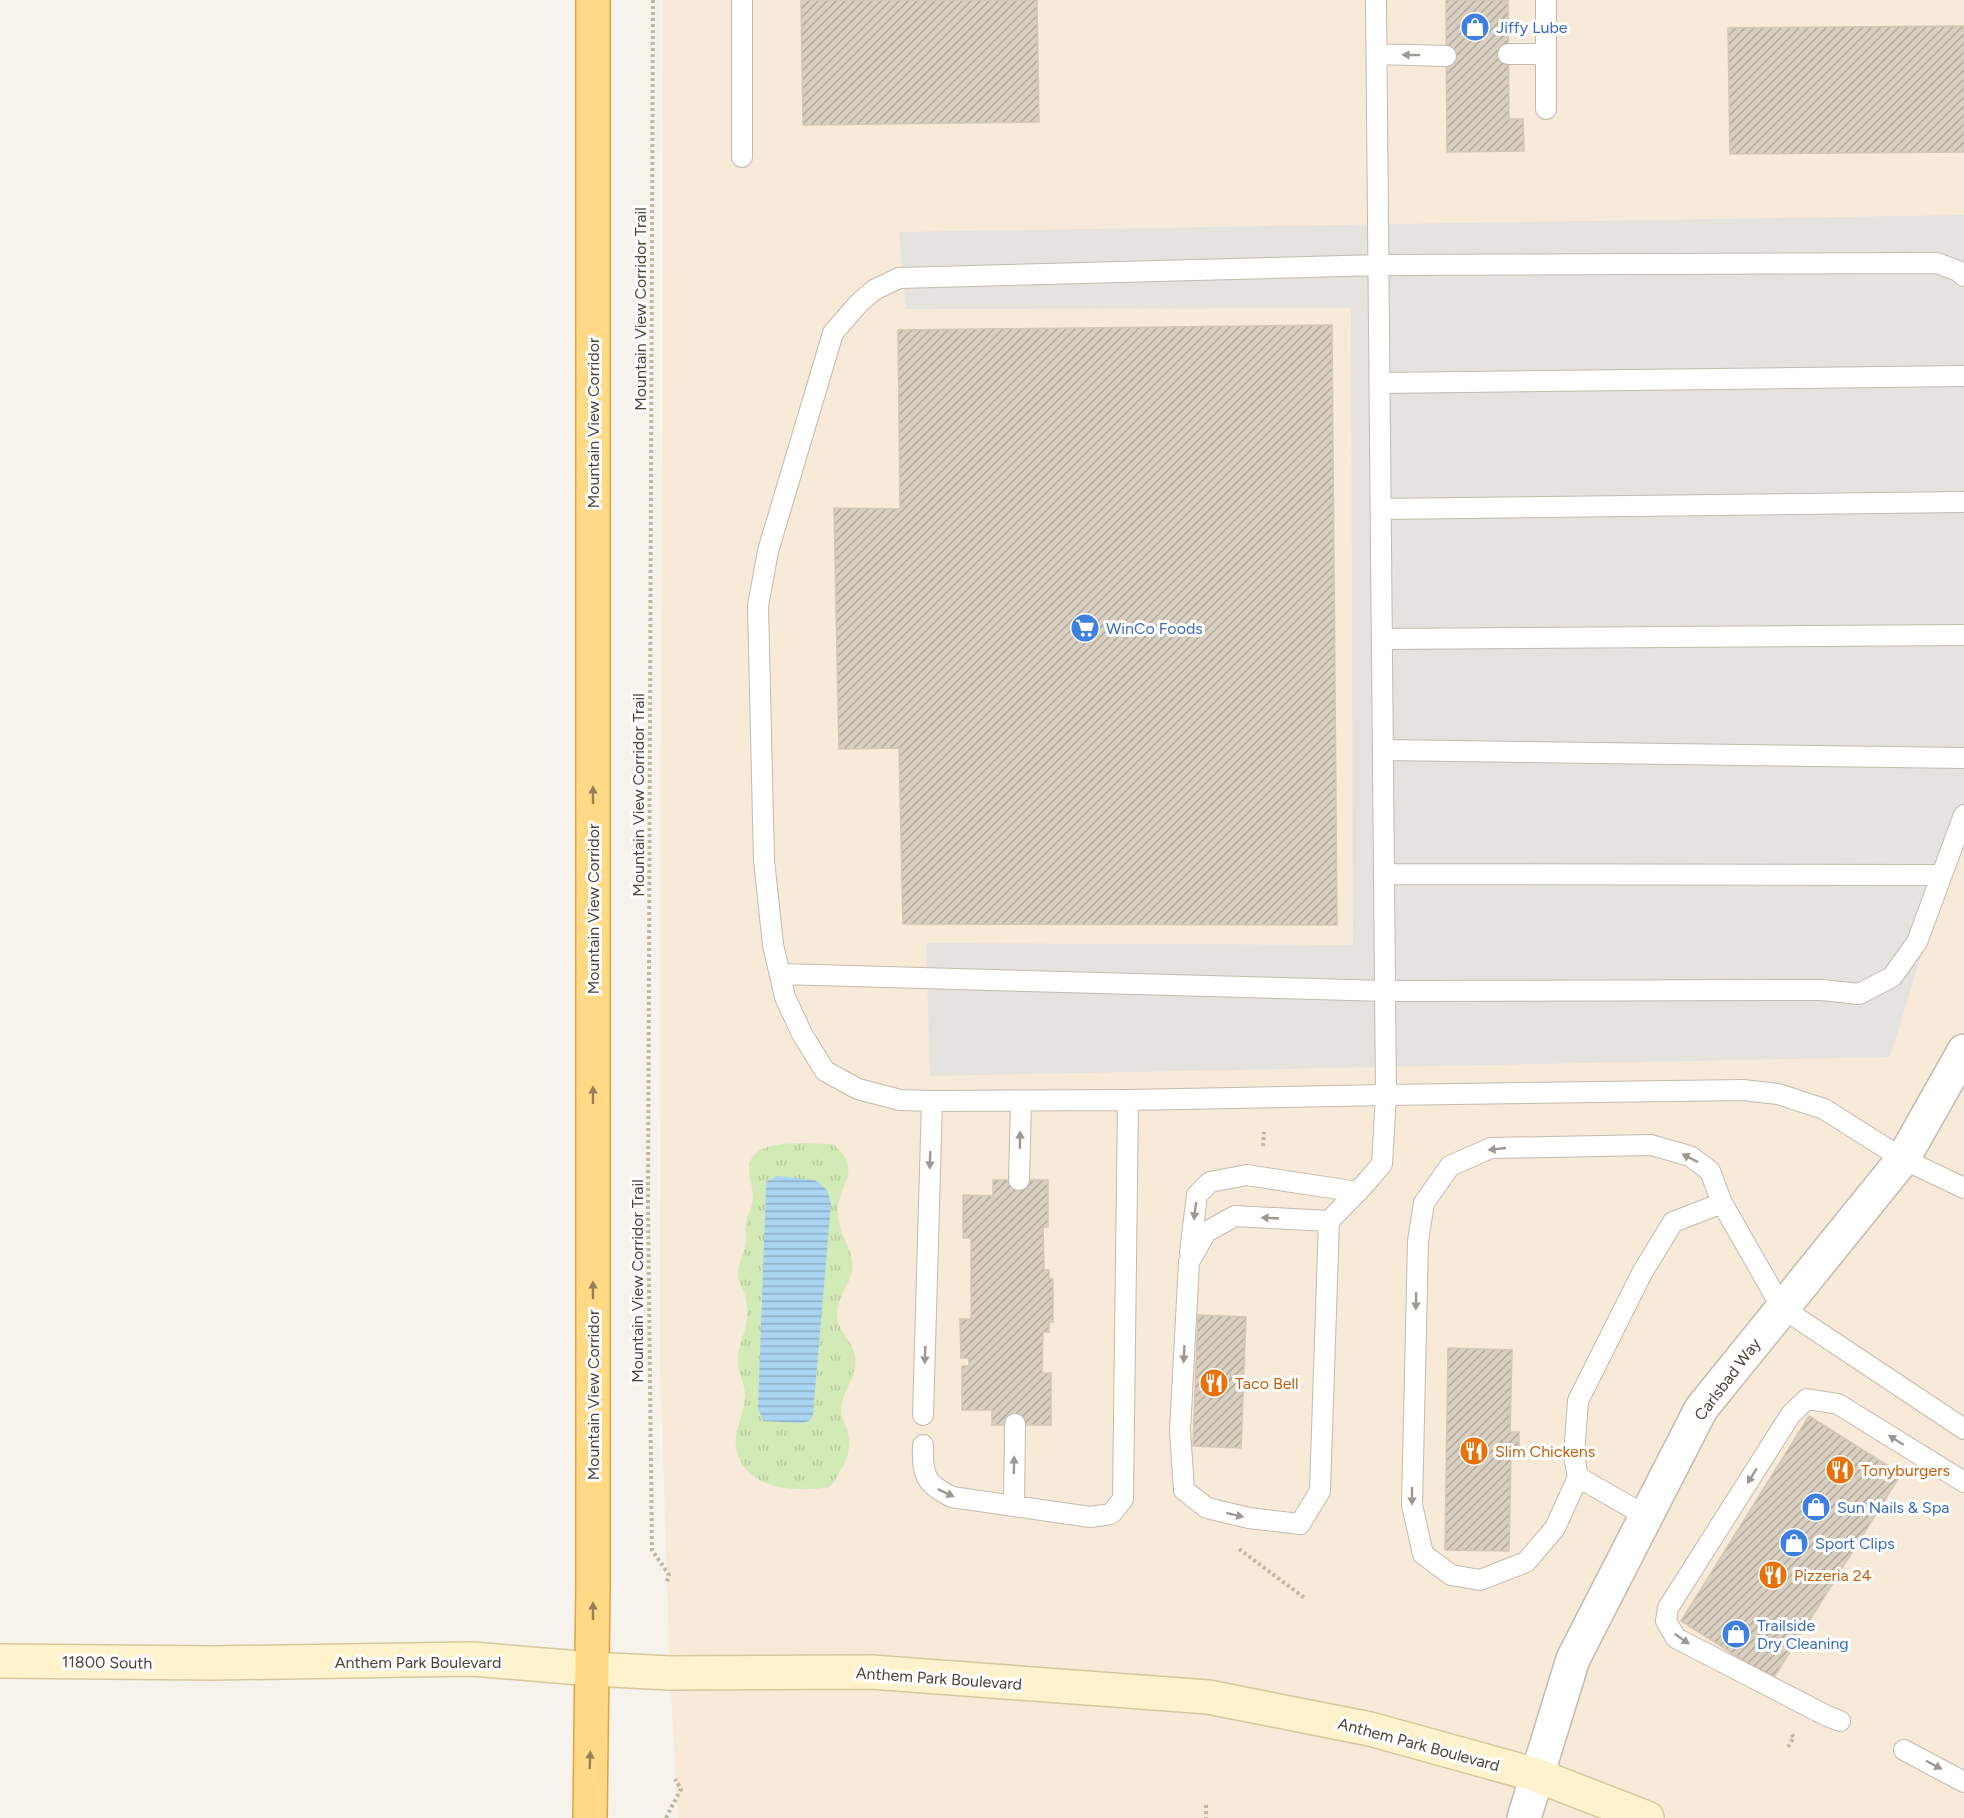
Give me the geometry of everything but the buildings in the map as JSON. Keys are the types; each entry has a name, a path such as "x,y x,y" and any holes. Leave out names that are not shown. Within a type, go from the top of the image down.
{"highway":[{"name":"Mountain View Corridor","path":"590,1818 593,0"}],"main road":[{"name":"Anthem Park Boulevard","path":"214,1663 472,1659 670,1673 871,1672 1208,1697 1370,1729 1536,1775 1647,1818"},
{"name":"11800 South","path":"0,1661 214,1663"}],"street":[{"name":"Carlsbad Way","path":"1524,1818 1573,1659 1701,1409 1903,1159 1964,1051"}],"lane":[{"path":"742,0 742,157"},
{"path":"1358,1192 1247,1175 1210,1182 1197,1195 1189,1262 1180,1431 1184,1490 1207,1508 1249,1518 1300,1524 1320,1491 1329,1221 1358,1192 1382,1164 1386,1095 1376,0"},
{"path":"1546,0 1546,109"},
{"path":"1377,54 1446,56"},
{"path":"1508,54 1546,54"},
{"path":"1964,276 1959,271 1937,263 1379,265 899,278 874,290 858,304 833,333 768,551 758,606 764,860 773,945 785,997 802,1034 825,1071 858,1089 900,1100 932,1101 1743,1090 1778,1094 1824,1109 1903,1159 1964,1188"},
{"path":"1381,383 1964,376"},
{"path":"1382,508 1964,502"},
{"path":"1382,639 1964,635"},
{"path":"1383,750 1964,758"},
{"path":"780,974 1385,991 1822,990 1859,994 1892,977 1917,942 1964,815"},
{"path":"1384,874 1942,875"},
{"path":"923,1445 922,1466 927,1479 938,1490 952,1497 1090,1517 1111,1514 1123,1498 1128,1100"},
{"path":"923,1415 932,1101"},
{"path":"1019,1180 1021,1101"},
{"path":"1722,1203 1673,1222 1642,1273 1578,1401 1574,1456 1578,1477 1555,1528 1526,1562 1480,1580 1451,1575 1423,1554 1412,1505 1418,1241 1424,1203 1450,1166 1491,1148 1651,1145 1690,1156 1710,1171 1722,1203 1782,1308 1964,1429"},
{"path":"1189,1262 1206,1232 1235,1216 1329,1221"},
{"path":"1840,1721 1676,1638 1666,1621 1668,1608 1791,1414 1807,1399 1838,1404 1964,1482"},
{"path":"1014,1506 1015,1424"},
{"path":"1578,1477 1646,1516"},
{"path":"1904,1750 1964,1782"}],"path":[{"name":"Mountain View Corridor Trail","path":"653,0 648,1207 652,1550 669,1575 666,1584"},
{"path":"1239,1550 1306,1599"},
{"path":"666,1818 681,1789 675,1779"},
{"path":"1206,1805 1206,1818"}],"shaded area":[{"path":"663,0 1964,0 1964,1818 678,1818 670,1673 660,1361"},
{"path":"1964,215 1964,815 1890,1057 930,1076 926,943 1353,945 1351,308 906,309 899,232"}],"green space":[{"path":"780,1144 833,1144 848,1163 847,1179 838,1206 838,1218 851,1258 852,1271 839,1303 837,1319 855,1355 855,1368 841,1410 849,1445 843,1467 830,1487 792,1489 779,1487 756,1478 747,1470 737,1451 736,1435 745,1398 738,1356 746,1324 747,1309 738,1274 753,1199 749,1165 754,1155 761,1150"}],"water":[{"path":"777,1176 815,1180 827,1190 831,1203 813,1415 809,1421 801,1423 763,1421 758,1408 766,1189 767,1181"}],"place":[{"name":"Jiffy Lube","path":"1475,27"},
{"name":"WinCo Foods","path":"1085,628"},
{"name":"Taco Bell","path":"1214,1383"},
{"name":"Slim Chickens","path":"1474,1451"},
{"name":"Tonyburgers","path":"1840,1470"},
{"name":"Sun Nails & Spa","path":"1816,1507"},
{"name":"Sport Clips","path":"1794,1543"},
{"name":"Pizzeria 24","path":"1773,1575"},
{"name":"Trailside Dry Cleaning","path":"1736,1634"}]}
